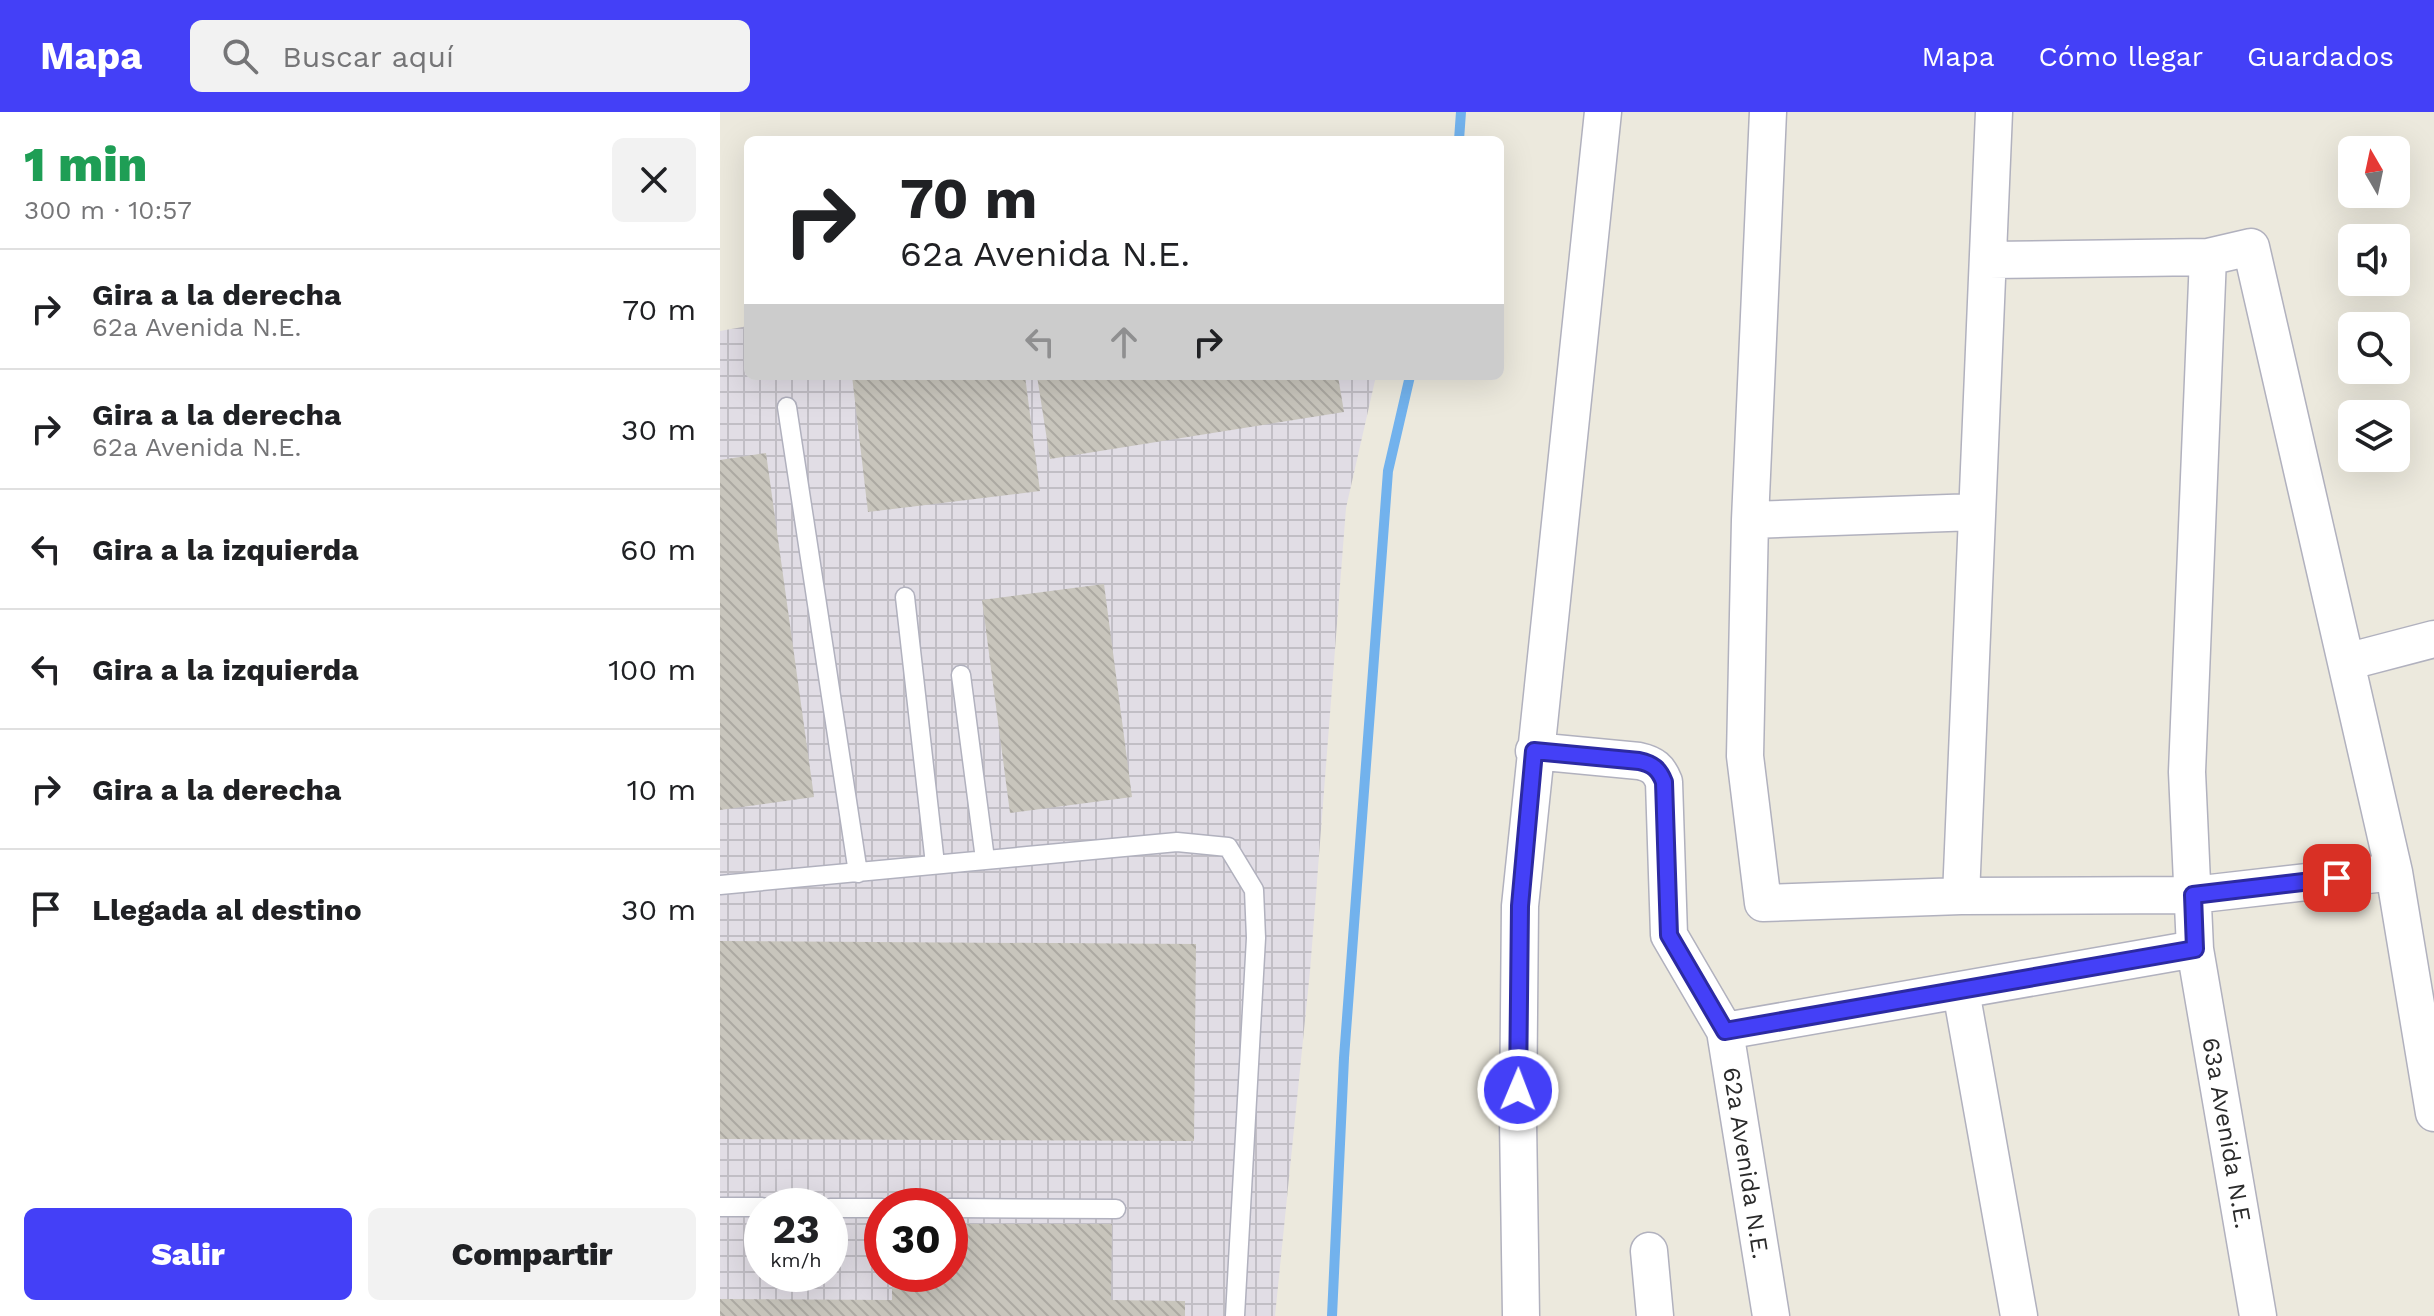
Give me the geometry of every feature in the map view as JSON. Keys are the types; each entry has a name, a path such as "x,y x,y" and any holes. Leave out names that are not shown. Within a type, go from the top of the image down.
{"street":[{"path":"1521,1316 1518,1120 1520,906 1603,112"},
{"path":"1768,112 1750,520 1745,756 1763,903 1961,896 2193,895 2394,872"},
{"path":"1961,896 1994,112"},
{"path":"1989,260 2208,257 2251,247 2394,872 2419,929 2434,1113"},
{"name":"63a Avenida N.E.","path":"2208,257 2187,772 2195,949 2258,1316"},
{"path":"1750,520 1976,512"},
{"path":"2346,662 2434,639"},
{"name":"62a Avenida N.E.","path":"1534,751 1648,762 1660,772 1664,782 1669,935 1725,1031 1771,1316"},
{"path":"1725,1031 2195,949"},
{"path":"1961,991 2019,1316"},
{"path":"1649,1251 1655,1316"}],"lane":[{"path":"787,407 858,873"},
{"path":"905,597 935,864"},
{"path":"961,675 985,859"},
{"path":"720,885 1177,842 1228,847 1254,890 1256,938 1235,1316"},
{"path":"720,1207 744,1207"},
{"path":"968,1208 1116,1209"}],"shaded area":[{"path":"744,327 744,380 1375,380 1346,508 1310,971 1275,1316 720,1316 720,331"}],"building":[{"path":"852,380 1026,380 1040,491 868,512"},
{"path":"1038,380 1339,380 1344,412 1050,459"},
{"path":"766,453 814,797 720,810 720,460"},
{"path":"1104,584 1132,797 1010,813 982,600"},
{"path":"720,941 1196,944 1194,1141 720,1139"},
{"path":"968,1224 1112,1224 1111,1300 1185,1301 1185,1316 720,1316 720,1299 892,1300 892,1292 968,1292"}],"waterway":[{"path":"1459,136 1461,112"},
{"path":"1332,1316 1344,1058 1388,471 1409,380"}],"route":[{"path":"1518,1090 1520,906 1534,751 1648,762 1660,772 1664,782 1669,935 1725,1031 2195,949 2193,895 2337,878"}]}
